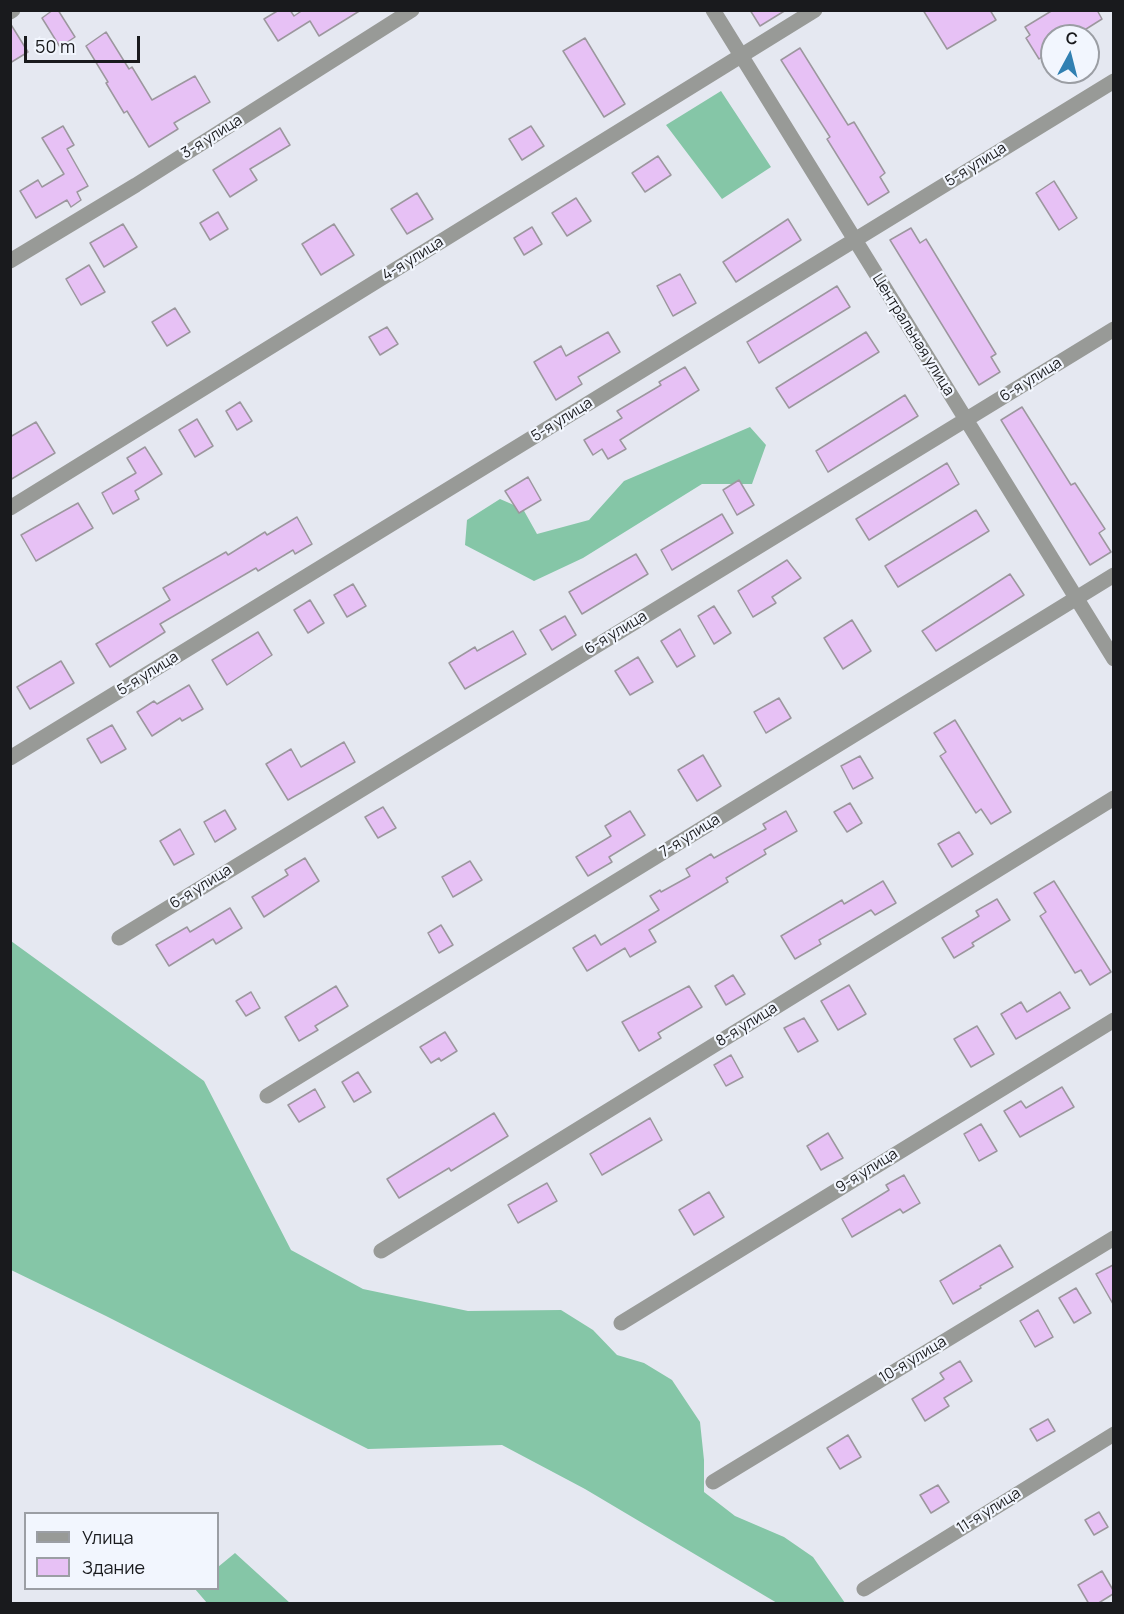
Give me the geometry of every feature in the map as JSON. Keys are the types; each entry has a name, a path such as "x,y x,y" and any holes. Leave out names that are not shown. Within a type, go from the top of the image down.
{"street":[{"name":"3-я улица","path":"10,261 136,185 412,10"},
{"name":"Центральная улица","path":"713,10 1113,659"},
{"name":"4-я улица","path":"10,508 815,10"},
{"name":"5-я улица","path":"10,758 1113,81"},
{"name":"6-я улица","path":"119,938 1113,329"},
{"name":"7-я улица","path":"267,1096 1113,575"},
{"name":"8-я улица","path":"381,1251 1113,798"},
{"name":"9-я улица","path":"621,1323 1113,1020"},
{"name":"10-я улица","path":"713,1482 1113,1238"},
{"name":"11-я улица","path":"864,1589 1113,1434"}],"green space":[{"path":"721,91 771,167 722,199 666,125"},
{"path":"750,427 766,445 752,484 702,484 583,558 534,581 465,545 467,520 500,499 523,509 537,534 589,520 624,481"},
{"path":"11,941 204,1081 291,1250 363,1289 468,1311 561,1310 593,1330 617,1355 644,1363 672,1380 700,1422 704,1460 704,1492 735,1516 784,1537 813,1557 845,1603 777,1603 585,1489 502,1445 368,1449 11,1270"},
{"path":"235,1553 290,1603 207,1603 196,1590 219,1590 219,1566"}],"building":[{"path":"53,10 58,10 75,37 60,47 42,18"},
{"path":"279,10 290,10 294,16 303,10 361,10 319,36 310,21 278,41 264,19"},
{"path":"750,10 786,10 760,26"},
{"path":"923,10 990,10 996,20 947,49"},
{"path":"1053,10 1097,10 1102,19 1094,24 1040,24 1039,59 1026,38 1030,35 1025,27"},
{"path":"10,23 28,52 10,63"},
{"path":"106,32 129,69 132,67 152,100 195,76 210,102 174,123 178,129 149,147 127,111 124,113 86,46"},
{"path":"585,38 625,104 604,117 563,51"},
{"path":"800,48 848,125 854,122 885,173 880,177 889,192 868,205 827,139 830,137 781,60"},
{"path":"63,126 74,145 67,149 88,186 77,192 81,200 71,207 67,200 36,218 20,191 38,180 42,187 64,174 42,138"},
{"path":"531,126 544,146 522,160 509,139"},
{"path":"280,128 290,145 250,169 257,180 230,197 213,170"},
{"path":"658,156 671,175 645,192 632,173"},
{"path":"1054,181 1077,218 1059,230 1036,193"},
{"path":"417,193 433,219 407,234 391,209"},
{"path":"576,198 591,221 567,236 552,213"},
{"path":"218,212 228,229 210,240 200,223"},
{"path":"788,219 801,240 736,282 723,262"},
{"path":"123,224 137,247 104,267 90,243"},
{"path":"334,224 354,255 321,275 302,244"},
{"path":"532,227 542,244 524,255 514,238"},
{"path":"911,228 920,243 926,239 996,354 991,357 1000,372 979,385 890,240"},
{"path":"89,265 105,292 81,305 66,279"},
{"path":"680,274 696,303 673,316 657,286"},
{"path":"837,286 850,307 759,363 747,342"},
{"path":"175,308 190,332 167,346 152,322"},
{"path":"387,327 398,344 380,355 369,337"},
{"path":"608,332 620,352 578,377 582,384 556,400 534,362 561,346 566,356"},
{"path":"866,332 879,352 789,408 776,388"},
{"path":"685,367 699,390 620,440 626,449 608,459 602,449 593,455 584,440 622,418 617,411 661,385 659,382"},
{"path":"905,395 918,416 828,472 816,451"},
{"path":"240,402 252,421 237,430 226,411"},
{"path":"1022,407 1071,485 1075,483 1105,529 1099,533 1111,552 1090,565 1001,420"},
{"path":"197,419 213,446 195,457 179,430"},
{"path":"36,422 55,453 10,480 10,437"},
{"path":"145,447 162,474 135,491 139,499 113,514 102,493 136,473 127,458"},
{"path":"947,463 959,484 869,540 856,519"},
{"path":"528,477 541,500 519,513 505,491"},
{"path":"739,480 754,505 737,515 723,490"},
{"path":"78,503 93,528 36,561 21,535"},
{"path":"976,510 989,531 898,587 885,566"},
{"path":"722,514 733,533 672,570 661,550"},
{"path":"297,517 312,544 295,554 293,550 258,571 256,568 160,624 165,632 110,667 96,644 170,600 163,588 226,552 228,555 265,532 267,535"},
{"path":"636,554 648,574 582,614 569,592"},
{"path":"787,560 801,578 772,597 776,603 753,617 738,591"},
{"path":"1010,574 1024,595 936,651 922,631"},
{"path":"353,584 366,606 347,617 334,595"},
{"path":"310,600 324,623 308,633 294,610"},
{"path":"714,606 731,633 714,644 698,616"},
{"path":"565,616 576,635 552,650 540,630"},
{"path":"852,620 871,651 843,669 824,638"},
{"path":"680,629 695,656 677,667 661,641"},
{"path":"513,631 526,654 465,689 449,663 475,647 477,651"},
{"path":"258,632 272,655 227,685 212,660"},
{"path":"638,657 653,682 630,695 615,671"},
{"path":"61,661 74,683 30,709 17,687"},
{"path":"189,685 203,709 182,721 180,718 152,736 137,712 154,701 157,704"},
{"path":"779,698 791,718 766,733 754,712"},
{"path":"955,720 1011,812 991,824 981,809 976,813 940,756 946,752 934,733"},
{"path":"112,725 126,749 101,763 87,739"},
{"path":"344,742 355,762 288,800 266,764 291,749 301,767"},
{"path":"703,755 721,786 697,801 678,770"},
{"path":"860,756 873,778 853,789 841,766"},
{"path":"850,803 862,823 847,832 834,812"},
{"path":"383,807 396,828 378,838 365,817"},
{"path":"225,810 236,829 215,842 204,822"},
{"path":"630,811 645,835 609,857 612,862 588,876 576,857 611,836 605,826"},
{"path":"786,811 797,831 764,850 766,854 726,878 728,882 649,930 656,942 630,957 625,948 587,971 573,948 595,935 601,945 659,910 650,896 690,876 686,869 711,854 714,858 766,829 763,824"},
{"path":"180,829 194,854 174,865 160,841"},
{"path":"959,832 973,854 952,867 938,844"},
{"path":"305,858 319,881 264,917 252,897 288,875 285,870"},
{"path":"470,861 482,880 453,897 442,877"},
{"path":"883,881 896,903 875,915 871,910 819,940 821,944 795,959 781,936 842,900 844,904"},
{"path":"1054,881 1111,972 1090,985 1081,970 1075,973 1040,916 1046,912 1034,893"},
{"path":"997,899 1010,920 972,943 974,946 954,958 942,938 979,916 976,911"},
{"path":"230,908 242,928 216,944 213,939 169,966 156,945 187,927 190,932"},
{"path":"441,925 453,945 439,953 428,933"},
{"path":"733,975 745,994 726,1005 715,986"},
{"path":"849,985 866,1014 838,1030 821,1001"},
{"path":"336,986 348,1006 315,1026 318,1030 299,1041 285,1017"},
{"path":"689,986 702,1007 658,1033 661,1038 639,1051 622,1022"},
{"path":"251,992 260,1008 246,1016 236,1001"},
{"path":"1060,992 1070,1008 1016,1039 1001,1014 1021,1002 1027,1012"},
{"path":"804,1018 818,1041 798,1052 784,1028"},
{"path":"977,1026 994,1054 971,1067 954,1039"},
{"path":"445,1032 457,1051 441,1061 439,1058 431,1063 420,1047"},
{"path":"731,1055 743,1077 726,1086 714,1065"},
{"path":"358,1072 371,1092 354,1102 342,1082"},
{"path":"1062,1087 1074,1107 1020,1137 1004,1111 1021,1101 1026,1108"},
{"path":"315,1089 325,1107 299,1122 288,1105"},
{"path":"494,1113 508,1136 451,1171 449,1168 399,1198 387,1179"},
{"path":"650,1118 662,1140 602,1175 590,1154"},
{"path":"981,1124 997,1151 979,1161 964,1134"},
{"path":"828,1133 843,1158 821,1170 807,1146"},
{"path":"904,1175 920,1203 903,1213 900,1209 852,1237 842,1219 889,1190 886,1185"},
{"path":"547,1183 557,1201 518,1223 508,1205"},
{"path":"709,1192 724,1217 694,1235 679,1210"},
{"path":"1000,1245 1013,1267 953,1304 940,1281"},
{"path":"1113,1265 1113,1304 1096,1274"},
{"path":"1076,1288 1091,1313 1074,1323 1059,1298"},
{"path":"1038,1310 1053,1337 1035,1347 1020,1321"},
{"path":"960,1361 972,1381 944,1398 949,1406 925,1421 912,1399 944,1379 940,1373"},
{"path":"1048,1419 1055,1431 1037,1441 1030,1429"},
{"path":"848,1435 861,1457 840,1469 827,1448"},
{"path":"938,1485 949,1502 931,1513 920,1495"},
{"path":"1099,1512 1108,1527 1094,1535 1085,1520"},
{"path":"1102,1571 1113,1594 1097,1604 1089,1604 1078,1585"}]}
